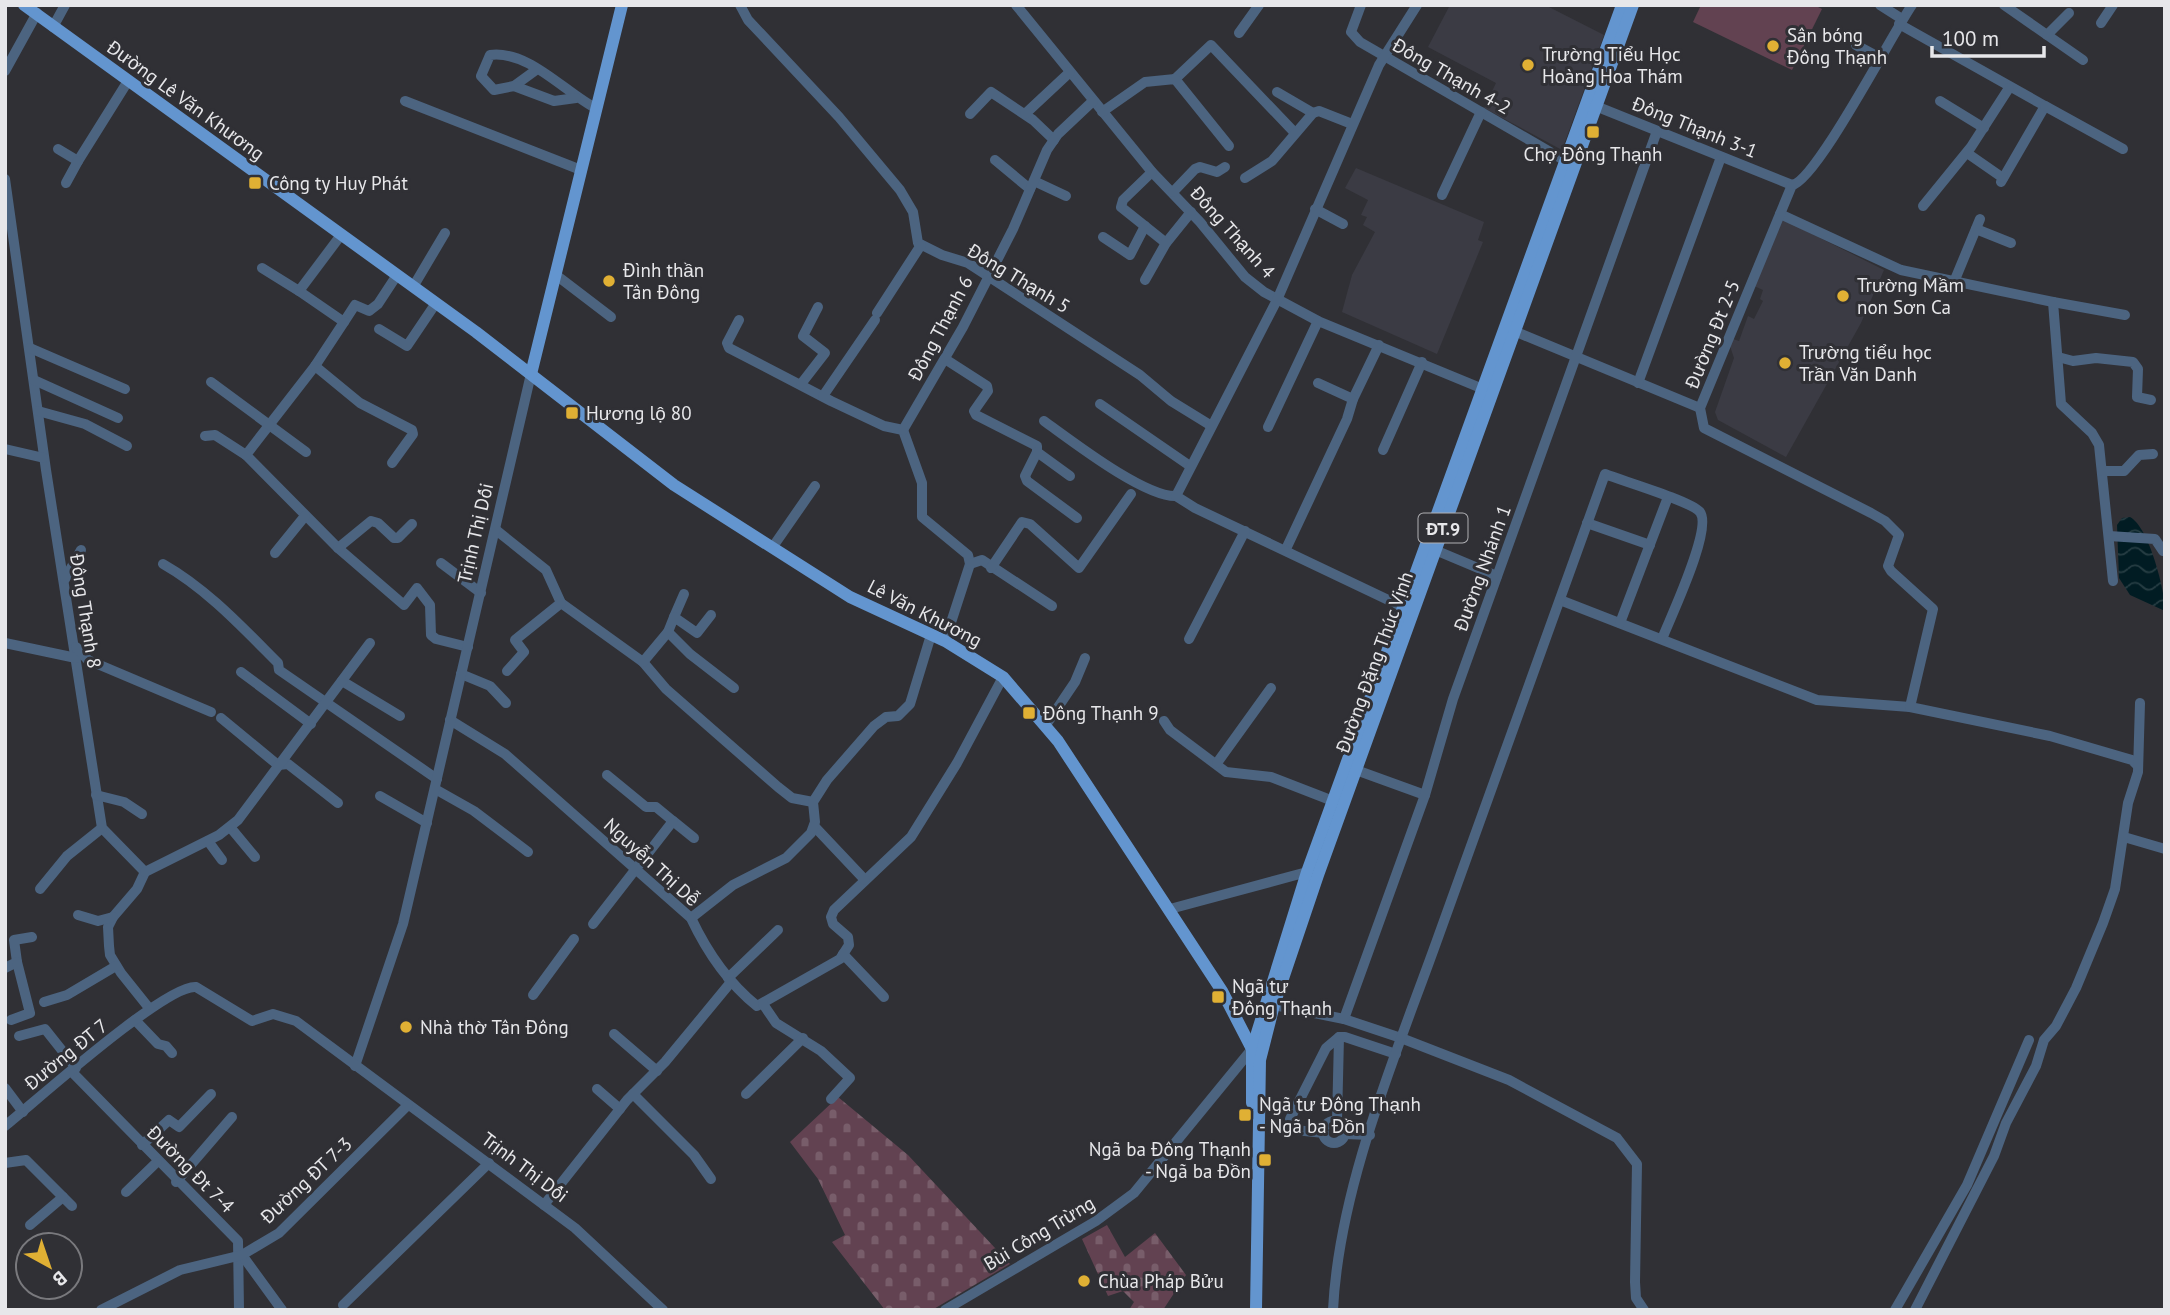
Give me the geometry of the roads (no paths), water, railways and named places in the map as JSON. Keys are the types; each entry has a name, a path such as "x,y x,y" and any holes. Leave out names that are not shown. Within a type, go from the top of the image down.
{"main road":[{"name":"Đường Lê Văn Khương","path":"23,5 531,374"},
{"name":"Trịnh Thị Dối","path":"531,374 622,5"},
{"name":"Đường Đặng Thúc Vịnh","path":"1251,1310 1257,1051 1307,872 1403,607 1487,391 1514,331 1622,5"},
{"name":"Đường Đặng Thúc Vịnh","path":"1256,1310 1257,1051 1435,550 1564,160 1633,5"},
{"name":"Lê Văn Khương","path":"531,374 674,485 772,548 849,597 945,641 1003,677 1046,725 1170,909 1257,1051"}],"street":[{"path":"53,27 65,5"},
{"path":"740,5 748,20 839,117 900,190 913,212 915,237 921,245 822,396"},
{"name":"Đông Thạnh 4","path":"1016,5 1152,172 1191,212 1245,276 1277,300 1318,321 1487,391"},
{"path":"1239,33 1259,5"},
{"name":"Đông Thạnh 4-2","path":"1361,5 1351,32 1383,57 1564,160"},
{"path":"1176,496 1210,425 1277,300 1383,57 1417,5"},
{"path":"1880,5 1901,22 2009,88 2123,149"},
{"name":"Đường Đt 2-5","path":"1910,707 1933,609 1888,566 1899,536 1871,513 1704,428 1700,408 1792,185 1802,182 1852,107 1912,5"},
{"path":"2004,5 2083,60"},
{"path":"2101,23 2113,5"},
{"path":"5,71 37,13"},
{"path":"2048,35 2069,13"},
{"path":"1102,112 1145,82 1175,79 1211,45 1295,133"},
{"path":"1856,45 1880,58"},
{"path":"536,70 514,86 494,90 481,76 490,55 506,53 536,70 576,98 597,109"},
{"path":"1025,114 1070,72"},
{"path":"1175,79 1230,146"},
{"path":"66,183 128,82"},
{"path":"514,86 554,102 576,98"},
{"path":"1923,206 1966,153 2009,88"},
{"path":"970,114 991,92 1025,114 1054,140"},
{"path":"1277,92 1313,113"},
{"path":"405,101 581,170"},
{"name":"Đông Thạnh 6","path":"903,430 945,359 1054,140 1093,101"},
{"path":"1940,101 1983,128"},
{"name":"Đông Thạnh 3-1","path":"1591,104 1792,185"},
{"path":"1966,153 2002,180 2045,106"},
{"path":"1245,178 1272,161 1313,113 1319,111 1352,124"},
{"path":"1442,195 1481,113"},
{"name":"Đường Nhánh 1","path":"1344,1019 1425,795 1453,699 1657,131"},
{"path":"58,149 78,161"},
{"path":"1638,383 1721,157"},
{"path":"996,160 1032,185 1066,196"},
{"path":"1173,192 1195,169 1200,167 1217,172 1225,167"},
{"path":"1152,172 1123,200 1121,208 1166,243"},
{"name":"Đông Thạnh 8","path":"5,179 44,458 76,647 102,828"},
{"path":"1315,209 1343,224"},
{"path":"1145,280 1166,243 1191,212"},
{"path":"1780,214 1901,270 2125,315"},
{"path":"1954,282 1978,224 2011,243"},
{"path":"1103,237 1130,255 1144,226"},
{"path":"413,287 445,233"},
{"path":"299,291 341,234"},
{"name":"Đông Thạnh 5","path":"921,245 968,263 1140,375 1171,401 1210,425"},
{"path":"262,268 344,322"},
{"path":"246,455 315,366 355,305 369,311 378,304 397,275"},
{"path":"556,275 611,317"},
{"path":"2053,302 2061,404 2092,433 2099,445 2112,536 2113,581"},
{"path":"379,329 407,345 436,303"},
{"path":"802,384 825,353 803,336 818,307"},
{"path":"739,320 727,344 729,348 884,426 903,430 922,483 922,517 968,555 970,564 945,641"},
{"path":"1268,427 1318,321"},
{"path":"1514,331 1700,408"},
{"path":"1286,549 1379,345"},
{"path":"30,348 125,389"},
{"path":"2058,357 2073,361 2096,358 2133,362 2137,369 2137,397 2151,400"},
{"path":"945,359 987,386 988,391 974,411 976,415 1037,446 1037,452 1025,476 1027,481 1077,517"},
{"path":"1383,450 1422,362"},
{"path":"315,366 360,403 412,430 413,434 392,463"},
{"name":"Trịnh Thị Dối","path":"355,1066 403,924 531,374"},
{"path":"34,380 118,418"},
{"path":"211,382 306,452"},
{"path":"1318,383 1353,399"},
{"path":"1100,404 1190,466"},
{"path":"38,411 85,424 127,446"},
{"path":"1044,421 1111,469 1164,496 1176,496 1403,607"},
{"path":"205,436 215,435 246,455 338,548 404,605 417,588 430,605 431,635 436,639 468,647"},
{"path":"5,449 44,458"},
{"path":"1037,452 1070,476"},
{"path":"2102,471 2124,471 2139,454 2153,454"},
{"path":"1333,1310 1335,1281 1351,1194 1401,1038 1605,474 1700,511 1704,521 1700,543 1662,639"},
{"path":"772,548 815,486"},
{"path":"991,568 1022,522 1030,524 1079,568 1131,494"},
{"path":"1620,623 1668,497"},
{"path":"275,553 305,516"},
{"path":"338,548 371,520 394,538 398,538 412,524"},
{"path":"1587,523 1650,545"},
{"path":"496,530 546,570 561,603 643,663 666,689 778,787 792,797 813,803"},
{"path":"1189,639 1245,531"},
{"path":"2112,536 2155,539 2163,551"},
{"path":"65,579 80,550"},
{"path":"1435,550 1497,576"},
{"path":"970,564 982,560 1052,606"},
{"path":"441,563 481,593"},
{"path":"163,564 227,613 278,663 279,670 528,852"},
{"path":"643,663 668,632 684,594"},
{"path":"1560,600 1817,700 1910,707 2088,746 2132,760 2137,765"},
{"path":"507,671 523,657 524,652 515,640 561,603"},
{"path":"674,618 697,633 711,615"},
{"path":"668,632 690,654 734,688"},
{"path":"691,918 733,885 786,858 811,833 814,826 813,803 827,780 874,726 886,717 898,716 910,704 931,635"},
{"path":"5,643 76,658"},
{"path":"149,1008 117,966 108,946 108,927 113,917 137,889 145,872 230,827 327,703 370,643"},
{"path":"76,647 88,660 211,712"},
{"path":"1046,725 1075,682 1085,658"},
{"path":"240,672 311,724"},
{"path":"461,674 491,686 506,703"},
{"path":"763,1004 843,954 849,945 848,937 834,924 831,917 834,910 911,837 957,763 1003,677"},
{"path":"342,681 400,716"},
{"path":"1217,763 1271,688"},
{"path":"1915,1310 1994,1156 2006,1123 2036,1066 2044,1040 2056,1026 2076,988 2115,889 2128,803 2138,772 2140,703"},
{"path":"221,718 278,765 288,764 338,803"},
{"name":"Nguyễn Thị Dễ","path":"450,720 505,754 691,918 704,945 729,980 757,1006 763,1004 776,1023 803,1038 850,1079 831,1098"},
{"path":"1164,721 1170,730 1226,772 1271,776 1333,801"},
{"path":"1356,770 1425,795"},
{"path":"607,775 646,807 656,807 694,838"},
{"path":"96,795 124,802 142,814"},
{"path":"380,796 427,823"},
{"path":"593,923 673,821"},
{"path":"814,826 865,880"},
{"path":"230,827 255,857"},
{"path":"40,889 67,856 102,828 145,872"},
{"path":"2124,836 2165,849"},
{"path":"208,841 222,860"},
{"path":"1170,909 1307,872"},
{"path":"78,915 98,921 113,917"},
{"path":"544,1205 620,1109 656,1071 729,980 778,930"},
{"path":"11,1020 30,1013 14,940 32,937"},
{"path":"533,995 574,939"},
{"path":"843,954 884,997"},
{"path":"5,968 17,962"},
{"path":"44,1002 67,995 117,966"},
{"name":"Trịnh Thị Dối","path":"149,1008 177,990 196,987 252,1021 273,1014 296,1021 575,1228 663,1310"},
{"path":"1274,1005 1344,1019 1401,1038 1509,1080 1617,1138 1637,1164 1636,1298 1644,1310"},
{"name":"Đường ĐT 7","path":"5,1126 149,1008"},
{"path":"135,1020 158,1044 166,1046 172,1053"},
{"name":"Đường Đt 7-4","path":"19,1036 44,1029 74,1070 142,1145 176,1182 238,1241 239,1310"},
{"path":"614,1034 656,1071"},
{"path":"1339,1037 1396,1054"},
{"path":"1337,1121 1339,1037"},
{"path":"1339,1037 1326,1048 1291,1115 1290,1123 1296,1130 1324,1133 1332,1142 1338,1142 1345,1134"},
{"path":"746,1094 803,1038"},
{"path":"1895,1310 1967,1185 2029,1040"},
{"name":"Bùi Công Trừng","path":"945,1310 1096,1221 1134,1193 1257,1051"},
{"path":"5,1088 23,1112"},
{"path":"597,1089 620,1109"},
{"path":"142,1145 169,1120 179,1127 211,1094"},
{"path":"633,1094 694,1155 711,1179"},
{"name":"Đường ĐT 7-3","path":"101,1310 180,1270 240,1256 279,1233 408,1105"},
{"path":"176,1182 232,1117"},
{"path":"1324,1133 1327,1124 1337,1121"},
{"path":"1337,1121 1342,1125 1345,1134"},
{"path":"1345,1134 1370,1135"},
{"path":"5,1164 26,1160 72,1206"},
{"path":"126,1192 158,1162"},
{"path":"343,1305 489,1163"},
{"path":"30,1225 63,1197"},
{"path":"240,1256 282,1310"}],"water":[{"path":"2130,517 2137,523 2149,546 2159,575 2165,611 2130,595 2119,578 2117,525 2122,518"}],"place":[{"name":"Sân bóng Đông Thạnh","path":"1773,46"},
{"name":"Trường Tiểu Học Hoàng Hoa Thám","path":"1528,65"},
{"name":"Chợ Đông Thạnh","path":"1593,132"},
{"name":"Công ty Huy Phát","path":"255,183"},
{"name":"Đình thần Tân Đông","path":"609,281"},
{"name":"Trường Mầm non Sơn Ca","path":"1843,296"},
{"name":"Trường tiểu học Trần Văn Danh","path":"1785,363"},
{"name":"Hương lộ 80","path":"572,413"},
{"name":"Đông Thạnh 9","path":"1029,713"},
{"name":"Ngã tư Đông Thạnh","path":"1218,997"},
{"name":"Nhà thờ Tân Đông","path":"406,1027"},
{"name":"Ngã tư Đông Thạnh - Ngã ba Đồn","path":"1245,1115"},
{"name":"Ngã ba Đông Thạnh - Ngã ba Đồn","path":"1265,1160"},
{"name":"Chùa Pháp Bửu","path":"1084,1281"}]}
